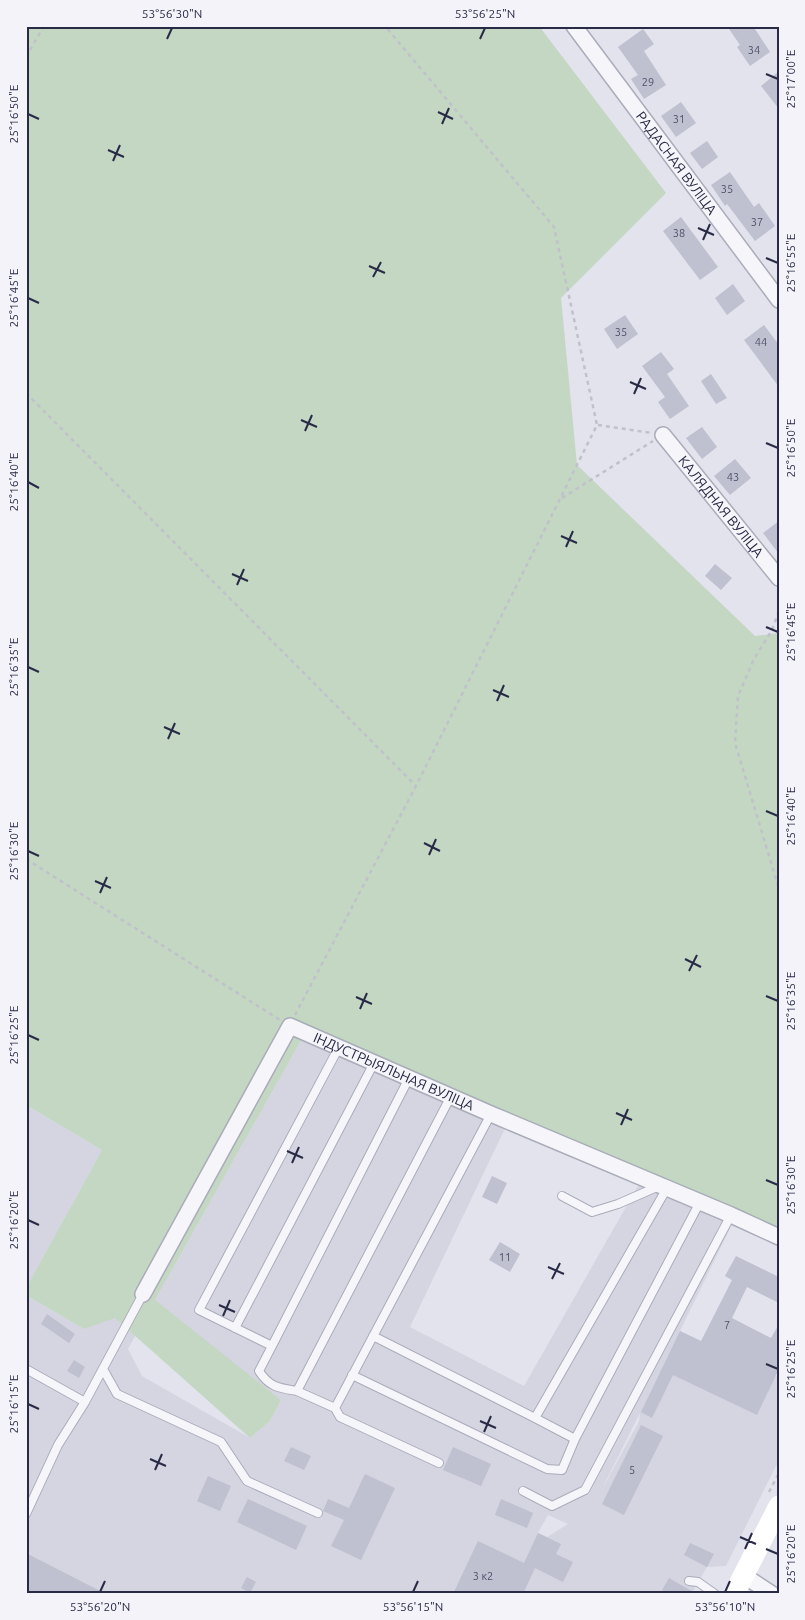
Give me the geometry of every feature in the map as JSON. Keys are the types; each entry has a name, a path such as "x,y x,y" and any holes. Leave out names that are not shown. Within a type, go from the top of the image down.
{"street":[{"name":"РАДАСНАЯ ВУЛІЦА","path":"574,26 779,300"},
{"name":"КАЛЯДНАЯ ВУЛІЦА","path":"663,435 779,578"},
{"name":"ІНДУСТРЫЯЛЬНАЯ ВУЛІЦА","path":"290,1026 779,1237"},
{"path":"143,1294 290,1026"},
{"path":"772,1594 738,1584 779,1506"}],"lane":[{"path":"272,1346 199,1310 339,1047"},
{"path":"235,1328 374,1063"},
{"path":"409,1078 259,1371 265,1380 279,1388 297,1391 334,1408 340,1417 439,1463"},
{"path":"297,1391 451,1096"},
{"path":"334,1408 491,1114"},
{"path":"562,1196 592,1212 664,1187"},
{"path":"536,1418 664,1187"},
{"path":"352,1375 547,1469 562,1470 575,1438 700,1202"},
{"path":"523,1491 552,1506 585,1490 731,1215"},
{"path":"26,1514 58,1445 85,1402 143,1294"},
{"path":"373,1336 575,1438"},
{"path":"26,1369 85,1402"},
{"path":"103,1369 117,1394 221,1442 247,1481 318,1513"},
{"path":"689,1581 698,1582 716,1594"}],"path":[{"path":"26,58 44,26"},
{"path":"26,859 290,1026 416,786 598,425 554,227 385,26"},
{"path":"26,393 416,786"},
{"path":"598,425 663,435"},
{"path":"561,498 663,435"},
{"path":"779,611 772,630 754,659 738,696 735,743 779,888"}],"shaded area":[{"path":"304,1035 510,1118 410,1327 524,1386 643,1177 738,1212 680,1331 775,1377 779,1374 779,1460 726,1566 707,1567 693,1591 694,1594 26,1594 26,1295 84,1329 155,1300","holes":["154,1301 281,1400 270,1421 250,1438 142,1376 128,1349","640,1413 639,1421 604,1485","548,1515 568,1524 547,1537 538,1533"]},
{"path":"26,1105 102,1150 26,1288"}],"green space":[{"path":"26,26 539,26 666,193 561,298 577,465 755,636 779,633 779,1228 304,1035 155,1300 281,1400 270,1421 250,1438 115,1318 84,1329 26,1295 26,1288 102,1150 26,1105"}],"building":[{"path":"727,26 753,26 770,52 750,66 737,47 740,45"},
{"path":"643,29 654,44 644,51 666,85 644,99 631,79 638,75 618,47"},
{"path":"779,71 779,109 761,86"},
{"path":"681,102 696,123 676,137 661,116"},
{"path":"707,141 718,157 702,169 690,153"},
{"path":"730,172 754,207 759,203 775,226 755,241 727,204 725,206 711,185"},
{"path":"681,217 718,267 700,280 663,231"},
{"path":"733,284 745,301 727,315 715,298"},
{"path":"625,315 638,334 617,349 604,329"},
{"path":"764,325 779,345 779,387 744,340"},
{"path":"661,352 674,369 667,374 689,406 670,419 658,402 665,397 642,366"},
{"path":"711,374 727,398 716,404 701,381"},
{"path":"702,427 717,447 702,459 686,438"},
{"path":"735,459 751,478 730,495 714,476"},
{"path":"779,521 779,554 763,533"},
{"path":"715,564 732,578 721,590 705,576"},
{"path":"492,1176 507,1183 497,1204 482,1197"},
{"path":"500,1242 520,1254 510,1272 489,1260"},
{"path":"736,1256 779,1277 779,1303 747,1287 732,1318 771,1338 779,1324 779,1369 757,1415 673,1375 652,1418 641,1412 680,1331 701,1341 732,1280 725,1276"},
{"path":"47,1314 75,1334 69,1343 41,1324"},
{"path":"74,1360 85,1367 79,1378 67,1371"},
{"path":"641,1425 663,1436 624,1515 602,1504"},
{"path":"291,1447 311,1456 304,1470 284,1461"},
{"path":"453,1447 491,1464 481,1486 443,1470"},
{"path":"365,1474 395,1488 361,1560 331,1546 344,1520 323,1511 328,1499 349,1508"},
{"path":"208,1476 231,1486 220,1511 197,1501"},
{"path":"248,1499 307,1526 296,1550 237,1522"},
{"path":"501,1499 533,1513 527,1528 495,1515"},
{"path":"538,1533 561,1544 556,1554 573,1562 563,1582 535,1568 523,1594 453,1594 478,1541 524,1563"},
{"path":"690,1543 714,1554 707,1567 684,1555"},
{"path":"26,1553 106,1594 26,1594"},
{"path":"247,1577 256,1582 250,1593 241,1588"},
{"path":"669,1578 697,1594 668,1594 662,1590"}]}
